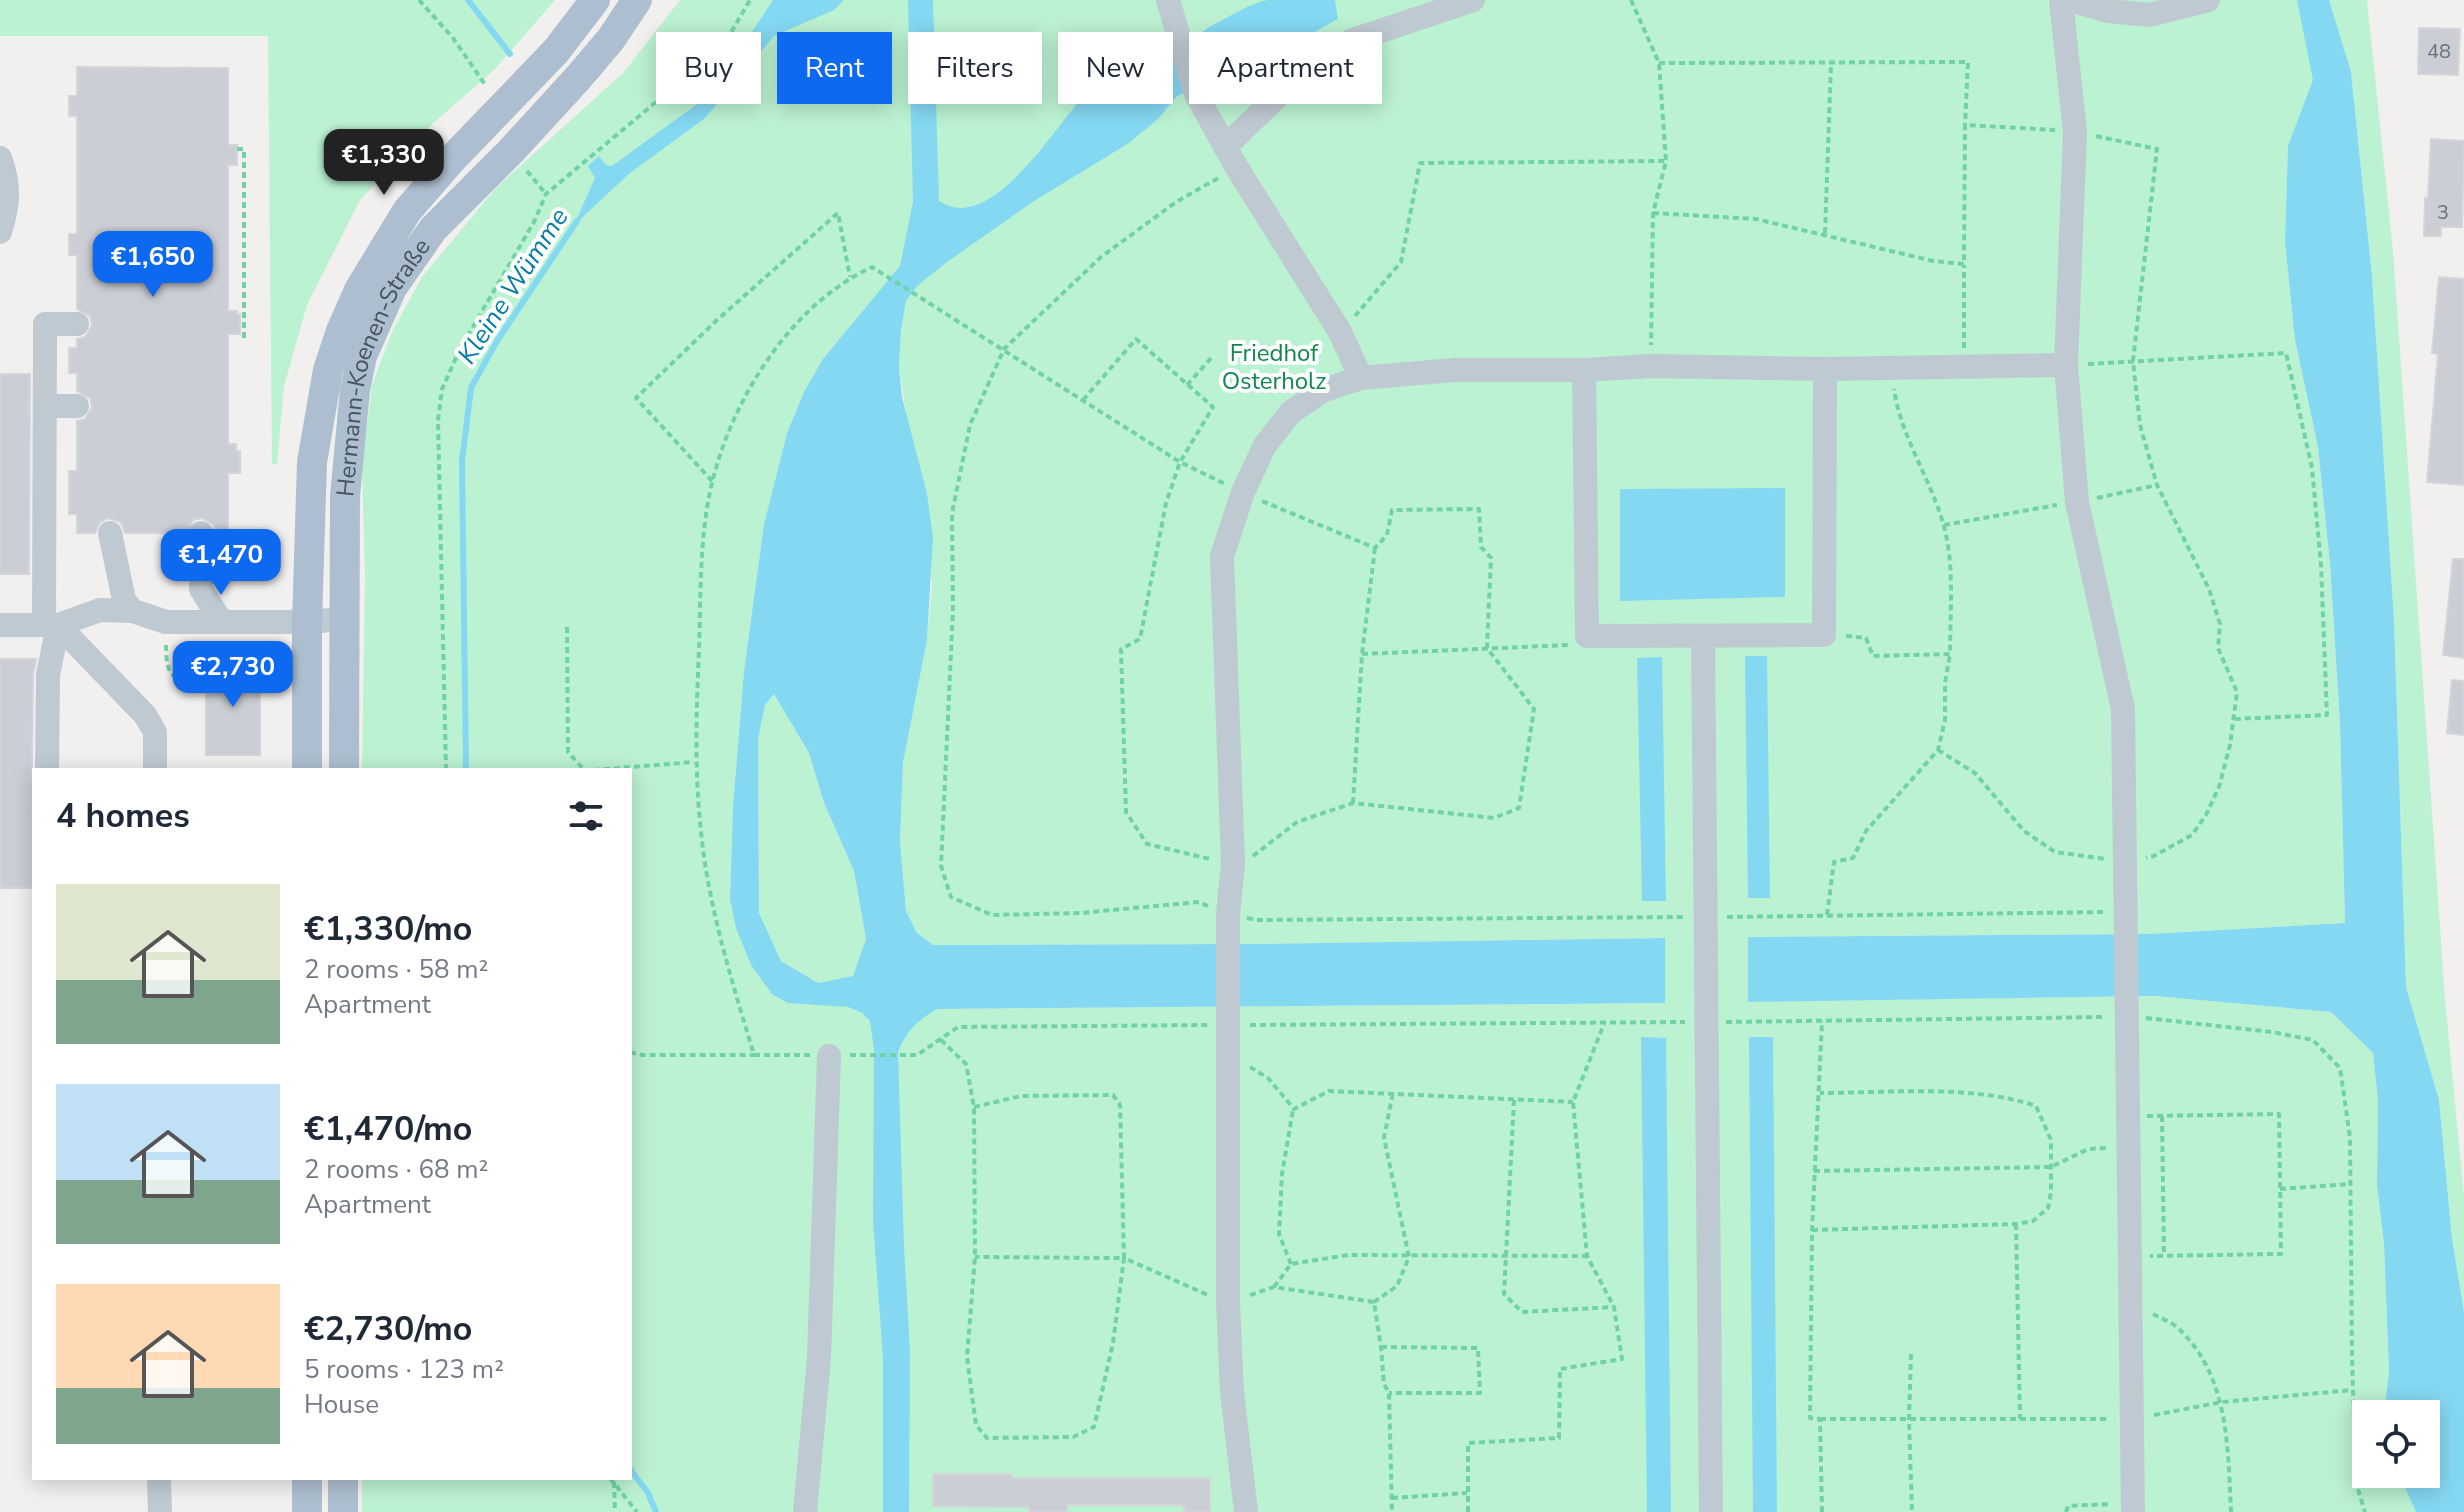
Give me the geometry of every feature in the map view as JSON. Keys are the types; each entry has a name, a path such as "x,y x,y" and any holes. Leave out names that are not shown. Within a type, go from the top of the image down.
{"main road":[{"name":"Hermann-Koenen-Straße","path":"307,768 312,462 328,370 359,290 407,211 453,158 556,51 595,0"},
{"name":"Hermann-Koenen-Straße","path":"344,768 345,496 355,390 362,356 387,300 410,259 433,229 578,78 611,39 637,0"},
{"path":"307,1480 307,1512"},
{"path":"343,1480 343,1512"}],"street":[{"path":"1168,0 1196,94 1231,157 1340,332 1361,378"},
{"path":"1231,157 1282,92 1350,41 1473,0"},
{"path":"2061,0 2075,132 2066,365 2077,502 2123,709 2133,1303 2133,1508"},
{"path":"2069,0 2108,11 2149,15 2208,0"},
{"path":"0,158 8,182 6,213 0,232"},
{"path":"47,768 51,625 45,324 77,324"},
{"path":"1246,1512 1232,1392 1228,1303 1228,924 1233,864 1222,556 1243,492 1265,445 1291,412 1324,390 1361,378 1454,370 1584,370 1651,366 1825,369 2066,365"},
{"path":"1584,370 1587,636 1703,636 1824,635 1825,369"},
{"path":"45,406 77,406"},
{"path":"110,533 124,600 133,611"},
{"path":"201,533 201,589 221,621"},
{"path":"0,625 51,625 100,610 133,611 166,622 344,619"},
{"path":"51,625 145,715 155,732 155,768"},
{"path":"1703,636 1708,917 1711,1512"},
{"path":"805,1512 819,1358 829,1056"},
{"path":"159,1480 160,1512"}],"path":[{"path":"446,768 438,420 442,389 460,349 534,222 546,194 723,46 750,0"},
{"path":"1631,0 1659,63 1666,161 1653,213 1651,366"},
{"path":"1659,63 1968,62 1965,125"},
{"path":"1825,233 1831,64"},
{"path":"237,149 244,149 244,339"},
{"path":"1231,157 1101,257 1004,349 970,425 952,513 953,609 941,866 951,897 992,915 1080,913 1199,902 1228,924 1256,920 2128,916"},
{"path":"1340,332 1401,262 1420,163 1666,161"},
{"path":"712,481 636,398 717,320 838,213 850,277"},
{"path":"1964,264 1964,366"},
{"path":"754,1055 718,929 703,850 694,762 706,528 712,481 742,401 770,354 798,323 850,277 872,267 1180,462 1375,548"},
{"path":"1083,400 1136,339 1213,407 1180,462 1166,503 1140,639 1121,649 1126,812 1147,844 1233,864 1255,855 1297,822 1353,803 1494,818 1519,808 1534,709 1487,648 1491,558 1481,547 1479,509 1392,510 1387,535 1375,548 1362,654 1353,803"},
{"path":"2066,365 2286,353 2312,468 2321,565 2327,715 2234,719"},
{"path":"1187,385 1212,357"},
{"path":"1827,915 1834,862 1853,858 1866,831 1938,750 1945,720 1945,683 1950,654 1950,580 1944,525 1897,411 1891,368"},
{"path":"1944,525 2157,485"},
{"path":"166,622 166,663 170,674 178,680 206,681"},
{"path":"567,627 568,752 582,768"},
{"path":"1824,635 1866,638 1873,656 1950,654"},
{"path":"1362,654 1571,645 1587,636"},
{"path":"1938,750 1975,773 2024,831 2055,852 2127,861"},
{"path":"619,768 694,762"},
{"path":"632,1052 642,1055 917,1055 958,1027 1228,1021 1604,1024 2128,1012 2313,1040 2340,1068 2350,1137 2356,1483 2365,1512"},
{"path":"1822,1021 1812,1230 1810,1418 1946,1417"},
{"path":"1468,1512 1468,1443 1559,1438 1560,1369 1622,1359 1614,1307 1587,1256 1573,1102 1604,1024"},
{"path":"941,1040 966,1064 974,1107 975,1257 967,1357 976,1425 987,1438 1073,1437 1094,1427 1113,1343 1124,1258 1120,1105 1113,1095 1021,1096 974,1107"},
{"path":"1227,1064 1251,1068 1268,1078 1294,1109"},
{"path":"1294,1109 1329,1091 1573,1102"},
{"path":"975,1257 1124,1258 1228,1303 1274,1287 1374,1302 1397,1286 1409,1257 1384,1138 1393,1092"},
{"path":"1812,1230 2033,1221 2048,1208 2051,1167 2051,1140 2036,1106 2010,1097 1955,1093 1820,1093"},
{"path":"1514,1100 1504,1294 1522,1312 1614,1307"},
{"path":"1291,1264 1279,1234 1282,1174 1294,1109"},
{"path":"2128,1116 2279,1114 2281,1254 2131,1256"},
{"path":"2162,1116 2164,1256"},
{"path":"1814,1171 2051,1167 2088,1149 2129,1146"},
{"path":"2280,1189 2350,1184"},
{"path":"2016,1224 2020,1419"},
{"path":"1274,1287 1291,1264 1348,1255 1587,1256"},
{"path":"1374,1302 1384,1384 1389,1393 1392,1512"},
{"path":"2133,1303 2180,1329 2210,1370 2222,1402 2231,1512"},
{"path":"1381,1347 1478,1348 1480,1393 1389,1393"},
{"path":"1911,1354 1909,1419 1912,1512"},
{"path":"1820,1419 1822,1512"},
{"path":"612,1480 615,1512"},
{"path":"612,1480 637,1512"},
{"path":"1392,1498 1467,1493"},
{"path":"2066,1512 2068,1506 2133,1508"}],"green space":[{"path":"0,0 555,0 494,70 430,126 360,200 307,305 284,386 277,464 272,464 268,36 0,36"},
{"name":"Friedhof Osterholz","path":"680,0 2367,0 2393,251 2445,999 2464,1196 2464,1312 2452,1240 2439,1100 2406,987 2394,621 2372,276 2351,72 2288,146 2285,242 2295,340 2318,447 2330,564 2340,724 2345,923 2149,934 1748,937 1748,1001 2155,996 2331,1012 2373,1053 2378,1101 2377,1185 2384,1244 2389,1372 2386,1400 2352,1400 2352,1488 2405,1488 2416,1512 362,1512 362,1480 632,1480 632,768 362,768 365,576 362,466 372,385 392,332 422,277 496,188 624,72","holes":["906,301 899,367 932,583 927,640 903,763 900,841 906,911 917,933 932,945 1664,938 1664,1003 937,1009 919,1020 904,1037 870,1021 862,1013 751,965 730,899 733,806 744,671 764,524 787,433 804,392"]},
{"path":"774,694 809,753 824,803 854,871 866,939 853,976 818,983 781,961 759,913 758,739 765,705"}],"water":[{"path":"773,0 844,0 834,10 777,32 761,51 761,32 752,32"},
{"path":"908,0 933,0 934,32 909,32"},
{"path":"1268,0 1335,0 1338,19 1315,32 1202,32 1247,7"},
{"path":"2297,0 2329,0 2351,72 2372,276 2394,621 2406,987 2439,1100 2452,1239 2464,1312 2464,1512 2416,1512 2405,1488 2440,1488 2440,1400 2386,1400 2389,1372 2384,1244 2377,1185 2378,1101 2373,1053 2331,1012 2155,996 1748,1002 1748,937 2149,934 2345,923 2340,724 2330,564 2318,447 2295,340 2285,242 2288,146 2313,80"},
{"path":"1189,42 1189,89 1173,101 1173,48"},
{"path":"697,104 717,104 705,118 630,173 574,225 595,178 588,166 599,156 606,165 612,166"},
{"path":"911,104 936,104 939,201 961,208 984,202 1007,186 1077,104 1170,104 1158,119 1129,143 1034,201 947,262 917,286 906,301 899,367 902,397 927,494 933,537 927,640 903,763 900,841 906,911 917,933 933,945 1665,938 1665,1003 937,1009 930,1013 909,1032 898,1052 910,1351 909,1512 883,1512 883,1359 873,1221 874,1049 870,1021 862,1013 848,1007 788,1003 772,994 751,965 736,928 730,899 733,806 744,671 764,524 787,433 804,392 823,359 900,266 913,202","holes":["774,694 809,753 824,803 854,871 866,939 853,976 818,983 781,961 759,913 758,739 765,705"]},
{"path":"1785,488 1785,597 1620,601 1620,489"},
{"path":"1745,656 1767,656 1770,898 1748,898"},
{"path":"1662,657 1666,901 1642,901 1637,658"},
{"path":"1641,1037 1666,1038 1671,1512 1647,1512"},
{"path":"1749,1037 1773,1037 1777,1512 1753,1512"}],"building":[{"path":"2419,28 2460,29 2458,75 2418,74"},
{"path":"77,67 228,68 228,145 237,145 237,165 228,165 228,311 240,314 240,334 228,334 228,444 236,444 236,451 240,451 240,473 228,473 228,533 216,533 214,525 202,518 193,520 186,533 125,533 121,522 108,518 100,522 95,533 77,533 77,514 69,514 69,471 77,471 77,421 85,419 92,407 90,398 77,391 77,373 69,373 69,348 77,348 77,339 85,337 92,325 90,316 77,309 77,255 69,255 69,234 77,234 77,116 69,116 69,96 77,96"},
{"path":"2431,139 2464,141 2462,227 2441,227 2441,236 2424,236"},
{"path":"2439,277 2464,279 2464,485 2427,482 2438,354 2432,353"},
{"path":"0,374 30,374 29,574 0,574"},
{"path":"2453,559 2464,559 2464,658 2443,655"},
{"path":"0,659 36,659 33,675 32,888 0,888"},
{"path":"206,663 260,663 260,755 206,755"},
{"path":"2452,680 2464,681 2464,735 2447,733"},
{"path":"933,1474 1012,1474 1012,1478 1210,1478 1210,1512 1184,1512 1184,1505 1067,1505 1067,1512 1029,1512 1029,1507 933,1506"}],"waterway":[{"path":"468,0 510,54"},
{"name":"Kleine Wümme","path":"466,768 462,461 471,388 497,341 577,221"},
{"name":"Kleine Wümme","path":"632,1472 648,1493 656,1512"}]}
